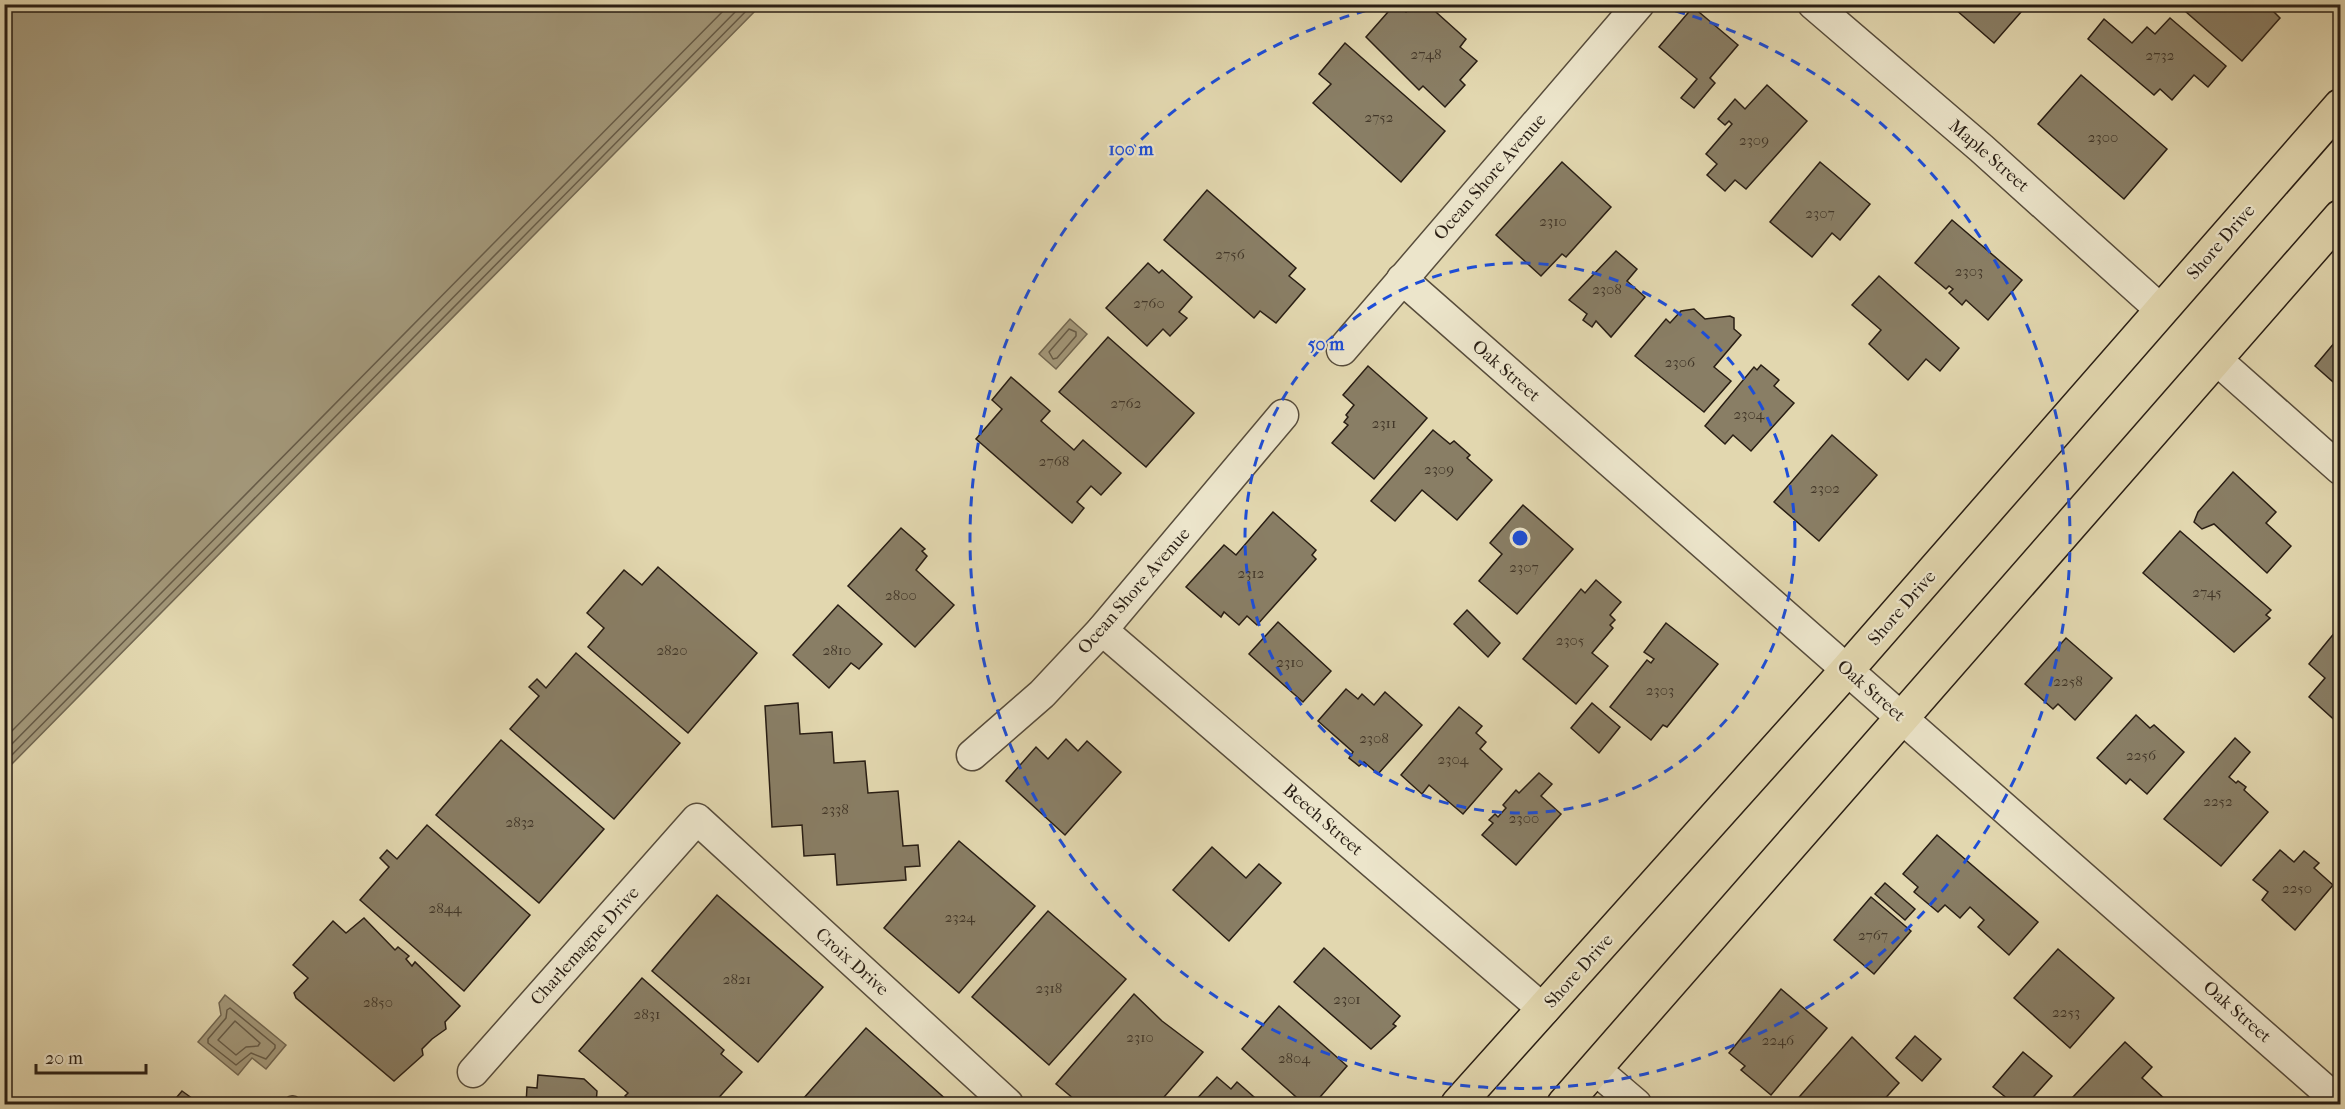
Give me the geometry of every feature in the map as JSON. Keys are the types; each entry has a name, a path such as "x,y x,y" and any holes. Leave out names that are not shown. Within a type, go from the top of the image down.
{"highway":[{"name":"Shore Drive","path":"1458,1104 1848,670 2340,106"},
{"path":"1564,1104 2340,218"}],"street":[{"name":"Ocean Shore Avenue","path":"1342,350 1639,4"},
{"name":"Maple Street","path":"1813,4 1981,148 2161,310"},
{"name":"Oak Street","path":"1402,279 2340,1103"},
{"path":"2217,360 2340,469"},
{"name":"Ocean Shore Avenue","path":"972,754 1042,694 1102,630 1283,415"},
{"name":"Beech Street","path":"1102,630 1544,1010"},
{"name":"Charlemagne Drive","path":"473,1072 697,819"},
{"name":"Croix Drive","path":"697,819 1008,1104"},
{"path":"1595,1069 1636,1104"}],"water":[{"path":"4,5 761,5 5,771"},
{"path":"1070,319 1087,334 1056,369 1039,354"},
{"path":"225,995 286,1045 266,1069 252,1058 238,1075 198,1042 221,1015 219,1003"}],"building":[{"path":"1395,4 1406,12 1413,4 1427,4 1466,39 1460,47 1477,61 1460,80 1465,85 1445,107 1423,86 1419,90 1366,37"},
{"path":"1959,4 2028,4 1994,43 1955,9"},
{"path":"2177,4 2266,4 2280,18 2242,61"},
{"path":"1693,7 1738,45 1710,78 1715,83 1694,108 1681,98 1697,79 1659,47"},
{"path":"2170,18 2226,66 2208,87 2194,75 2172,100 2160,89 2154,95 2088,39 2104,19 2132,43 2147,27 2155,34"},
{"path":"1345,43 1445,131 1401,182 1313,103 1331,84 1319,74"},
{"path":"2081,75 2167,149 2124,199 2038,124"},
{"path":"1767,85 1807,121 1746,189 1735,180 1725,191 1707,175 1717,164 1706,154 1732,124 1729,121 1725,125 1718,119 1735,99 1745,109"},
{"path":"1562,162 1611,207 1566,257 1562,254 1541,276 1496,235"},
{"path":"1820,162 1870,204 1840,240 1832,233 1812,257 1770,222"},
{"path":"1207,190 1296,268 1289,276 1305,289 1276,323 1260,311 1254,318 1164,240"},
{"path":"1952,220 2022,280 1988,320 1966,300 1962,305 1949,293 1953,289 1949,286 1946,289 1915,263"},
{"path":"1616,251 1637,269 1627,281 1645,297 1611,337 1596,321 1592,327 1583,320 1587,314 1569,300"},
{"path":"1148,263 1159,273 1162,270 1192,297 1179,312 1187,318 1170,336 1163,329 1147,346 1106,308"},
{"path":"1879,276 1959,348 1940,371 1926,359 1908,380 1869,344 1881,330 1852,305"},
{"path":"1694,309 1705,319 1730,316 1734,318 1734,329 1741,335 1714,367 1731,381 1704,412 1635,356 1666,319 1670,323 1681,311"},
{"path":"2340,336 2340,388 2315,366"},
{"path":"1108,337 1194,413 1146,467 1059,392"},
{"path":"1761,365 1779,380 1774,386 1794,403 1751,451 1733,435 1725,444 1705,426 1754,367 1757,370"},
{"path":"1368,366 1427,418 1374,479 1332,443 1348,425 1344,422 1348,417 1346,415 1354,405 1343,395"},
{"path":"1011,377 1050,411 1041,421 1074,450 1083,440 1121,473 1101,495 1091,486 1077,502 1084,508 1072,523 976,439 1002,409 992,400"},
{"path":"1433,430 1450,444 1454,441 1470,455 1467,458 1492,480 1457,520 1422,490 1395,521 1371,501"},
{"path":"1832,435 1877,475 1819,541 1774,502"},
{"path":"2233,472 2276,512 2266,523 2291,546 2267,573 2214,524 2202,529 2194,522 2198,512"},
{"path":"1523,505 1573,549 1517,614 1479,581 1502,554 1490,543"},
{"path":"1273,512 1316,550 1312,555 1316,559 1257,625 1247,616 1239,625 1224,612 1221,617 1186,587 1224,545 1236,555"},
{"path":"901,528 925,549 922,551 927,556 916,570 954,605 915,647 848,586"},
{"path":"2180,531 2271,610 2266,615 2270,618 2234,652 2143,573"},
{"path":"658,567 757,653 688,733 588,647 604,628 587,613 624,570 642,585"},
{"path":"1596,580 1621,602 1610,615 1615,620 1610,625 1613,628 1592,653 1608,666 1576,704 1523,659 1581,589 1585,593"},
{"path":"838,605 882,644 859,669 851,663 829,688 793,655"},
{"path":"1467,610 1500,643 1488,657 1454,624"},
{"path":"1278,622 1331,671 1303,702 1249,654"},
{"path":"1666,623 1718,664 1667,727 1663,725 1651,740 1610,707 1647,660 1651,663 1654,659 1644,652"},
{"path":"2340,626 2340,725 2309,697 2325,678 2309,664"},
{"path":"2066,638 2112,678 2075,720 2058,704 2053,709 2025,684"},
{"path":"576,653 680,743 614,819 510,729 539,696 529,687 537,679 546,688"},
{"path":"1346,689 1358,699 1362,694 1374,705 1385,692 1422,725 1378,774 1364,762 1359,766 1349,758 1353,752 1318,721"},
{"path":"798,703 800,734 832,732 834,763 865,761 868,793 898,791 903,846 918,845 920,866 905,867 906,880 837,885 835,854 804,856 802,825 772,827 765,706"},
{"path":"1592,703 1620,727 1599,753 1571,728"},
{"path":"1459,707 1482,726 1476,733 1486,742 1480,749 1502,769 1463,814 1429,785 1422,794 1401,775"},
{"path":"2136,715 2150,728 2154,725 2184,752 2147,794 2130,779 2126,784 2097,758"},
{"path":"2235,738 2250,752 2229,777 2246,787 2244,790 2268,812 2221,866 2164,819"},
{"path":"1066,739 1078,751 1087,741 1121,772 1065,835 1006,781 1036,747 1048,759"},
{"path":"501,740 604,829 539,903 436,815"},
{"path":"1539,773 1552,784 1541,796 1561,814 1516,865 1482,835 1493,823 1489,820 1495,814 1498,817 1506,808 1503,805 1516,790 1519,793"},
{"path":"427,825 530,915 464,991 360,900 389,867 380,858 387,850 397,859"},
{"path":"1937,835 2038,922 2009,955 1978,927 1984,920 1970,907 1960,918 1945,905 1938,912 1914,892 1918,887 1903,874"},
{"path":"959,841 1035,906 959,993 884,928"},
{"path":"1212,847 1246,878 1259,864 1281,883 1229,941 1173,890"},
{"path":"2280,850 2294,862 2304,851 2319,863 2314,868 2333,885 2295,930 2262,900 2268,892 2253,880"},
{"path":"1885,883 1915,909 1905,920 1875,894"},
{"path":"717,895 823,987 758,1062 652,971"},
{"path":"1871,897 1911,931 1874,974 1834,940"},
{"path":"1048,911 1126,979 1049,1065 972,997"},
{"path":"364,918 395,950 398,947 409,956 406,959 412,966 415,962 460,1006 445,1022 446,1029 422,1049 423,1055 394,1081 296,998 294,993 308,978 293,965 333,921 346,933"},
{"path":"1324,948 1400,1016 1393,1024 1396,1026 1371,1049 1294,982"},
{"path":"2058,949 2114,998 2070,1048 2014,998"},
{"path":"642,978 724,1050 721,1054 742,1072 713,1104 642,1104 639,1102 635,1104 625,1096 628,1093 579,1051"},
{"path":"1781,989 1827,1028 1771,1095 1741,1070 1745,1066 1729,1053"},
{"path":"1134,994 1162,1021 1203,1052 1158,1104 1080,1104 1056,1084"},
{"path":"1279,1006 1347,1066 1314,1104 1304,1104 1242,1049"},
{"path":"866,1028 949,1102 947,1104 809,1104 803,1099"},
{"path":"1915,1036 1941,1059 1922,1081 1896,1058"},
{"path":"1852,1037 1899,1083 1880,1104 1793,1104"},
{"path":"2125,1042 2152,1067 2142,1078 2168,1102 2165,1104 2081,1104 2073,1097"},
{"path":"2023,1052 2052,1076 2027,1104 2014,1104 1993,1087"},
{"path":"538,1075 584,1079 597,1091 596,1104 526,1104 527,1087 537,1088"},
{"path":"1217,1077 1231,1089 1237,1082 1262,1104 1192,1104"},
{"path":"182,1091 200,1104 171,1104"}]}
